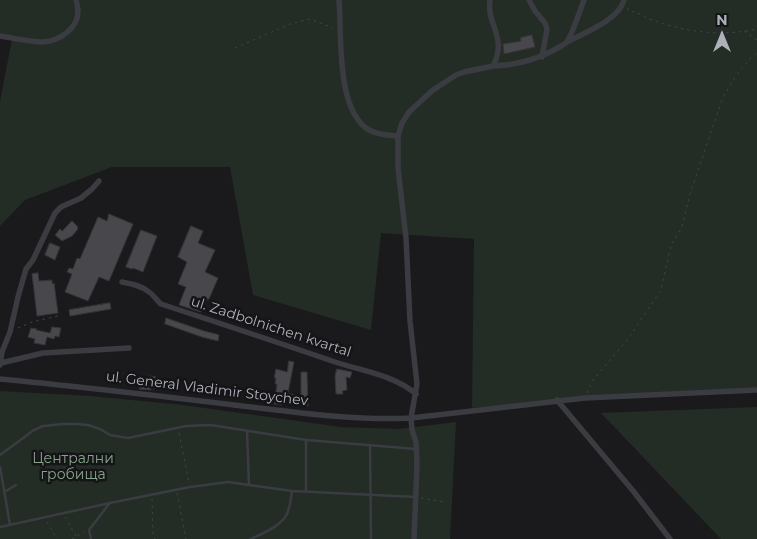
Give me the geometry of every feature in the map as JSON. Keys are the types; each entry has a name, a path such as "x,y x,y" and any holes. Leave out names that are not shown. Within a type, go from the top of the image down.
{"street":[{"path":"0,36 41,42 61,36 70,29 76,19 78,11 76,0"},
{"path":"341,0 340,32 344,87 349,102 355,115 363,125 381,134 398,136"},
{"path":"490,0 490,14 498,43 498,52 493,66"},
{"path":"530,0 547,29 542,57"},
{"path":"566,43 584,0"},
{"path":"414,539 417,464 411,418 417,384 410,321 406,238 398,168 398,136 402,123 408,112 434,90 456,75 542,57 596,28 612,17 624,2"},
{"path":"100,180 81,198 61,207 55,213 33,260 26,269 0,364 43,353 129,348"},
{"name":"ul. Zadbolnichen kvartal","path":"122,282 144,288 161,304 391,379 408,387 416,394"},
{"name":"ul. General Vladimir Stoychev","path":"0,379 348,417 385,419 411,418 557,400 757,390"},
{"path":"557,400 634,492 670,539"}],"lane":[{"path":"0,456 34,430 54,424 88,425 110,435 128,438 178,427 211,425 306,440 416,449"},
{"path":"247,431 249,485"},
{"path":"306,440 306,491"},
{"path":"370,445 371,539"},
{"path":"0,467 10,525"},
{"path":"0,527 190,487 228,482 292,491 416,497"},
{"path":"4,492 16,485"},
{"path":"251,539 274,527 284,519 288,513 292,491"},
{"path":"91,539 89,530 110,503"}],"path":[{"path":"624,2 629,11 637,12 679,29 728,32 757,28"},
{"path":"235,48 290,24 310,19 340,32"},
{"path":"744,31 757,40"},
{"path":"585,398 593,380 628,339 661,290 671,245 682,227 690,194 723,97 738,73 757,53"},
{"path":"10,332 32,322 58,316"},
{"path":"178,427 190,487"},
{"path":"177,490 186,539"},
{"path":"152,496 153,534 155,539"},
{"path":"416,497 444,502"},
{"path":"63,513 76,536"},
{"path":"44,517 57,539"},
{"path":"72,539 89,530"}],"green space":[{"path":"0,0 757,0 757,390 607,397 472,408 474,239 381,233 371,330 253,295 230,167 112,167 25,200 0,226 0,102 12,39 0,38"},
{"name":"Централни гробища","path":"0,391 91,396 183,405 341,427 398,429 456,422 450,539 0,539"},
{"path":"757,407 757,539 721,539 601,413"}],"building":[{"path":"532,35 535,47 504,54 503,44 521,41 520,38"},
{"path":"109,214 133,224 109,281 99,277 88,301 65,292 72,274 67,272 69,268 73,269 77,258 80,259 98,217 107,221"},
{"path":"72,221 78,229 72,236 62,241 55,235"},
{"path":"191,226 203,231 198,243 215,250 205,272 218,278 201,312 179,305 186,287 178,284 187,262 178,257"},
{"path":"141,230 157,236 143,272 126,267"},
{"path":"50,243 60,247 55,260 45,255"},
{"path":"38,273 39,281 52,280 52,284 54,283 58,313 37,316 32,274"},
{"path":"110,303 111,309 70,316 69,310"},
{"path":"166,318 219,335 218,341 165,324"},
{"path":"52,327 61,328 59,337 55,336 54,339 47,337 45,345 34,343 35,339 28,337 31,328 50,333"},
{"path":"289,361 294,362 288,393 301,397 301,372 307,372 308,406 282,402 282,405 274,404 277,384 275,384 276,378 274,378 276,369 287,372"},
{"path":"337,369 352,372 350,378 346,377 347,390 342,391 343,394 336,394 335,376"},
{"path":"150,376 156,377 154,389 139,389 141,381 147,382 147,378 149,379"}]}
